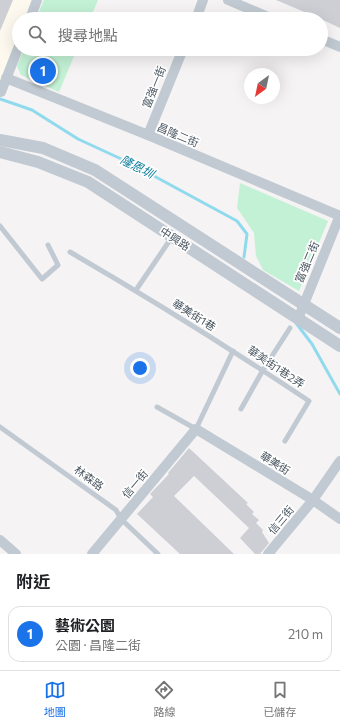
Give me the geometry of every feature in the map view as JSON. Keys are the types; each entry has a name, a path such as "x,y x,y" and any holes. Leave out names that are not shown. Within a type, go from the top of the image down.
{"street":[{"path":"33,12 37,0"},
{"path":"199,12 203,0"},
{"path":"228,0 257,12"},
{"path":"328,42 340,47"},
{"path":"0,93 15,56"},
{"name":"富強一街","path":"148,135 180,56"},
{"name":"昌隆二街","path":"6,78 148,135 340,216"},
{"name":"中興路","path":"0,140 43,148 95,170 340,328"},
{"name":"中興路","path":"0,152 38,162 88,182 172,236 294,324 340,346"},
{"name":"富強二街","path":"294,324 340,216"},
{"name":"華美街","path":"196,429 313,500 340,519"},
{"name":"信一街","path":"92,554 196,429"},
{"name":"信三街","path":"268,554 313,500 340,461"},
{"path":"0,540 16,554"}],"lane":[{"path":"0,226 42,279 58,265 48,245"},
{"path":"136,290 172,236"},
{"name":"華美街1巷","path":"70,252 136,290 233,351"},
{"path":"241,409 263,370 294,324"},
{"path":"157,407 196,429 233,351"},
{"name":"華美街1巷2弄","path":"233,351 309,401 284,441"},
{"name":"林森路","path":"0,427 116,510 121,519 158,554"}],"shaded area":[{"path":"0,0 39,0 35,12 12,12 12,56 16,56 0,100"}],"green space":[{"path":"44,0 98,0 93,12 39,12"},
{"path":"21,56 74,56 59,92 21,75 17,66"},
{"path":"240,183 328,221 299,291 263,270 256,256 254,233 237,208"}],"building":[{"path":"0,0 13,0 0,31"},
{"path":"276,0 340,0 340,28 328,22 328,12 304,12"},
{"path":"189,448 248,503 246,504 254,512 252,514 259,520 256,523 263,530 262,532 269,543 260,554 255,554 240,538 249,528 194,476 174,496 234,554 180,554 137,514 153,497 150,494 169,474 168,473"}],"waterway":[{"name":"隆恩圳","path":"0,99 32,110 78,139 130,163 237,221 247,234 244,257"},
{"name":"隆恩圳","path":"296,323 312,344 340,394"}],"place":[{"name":"藝術公園","path":"43,71"}]}
